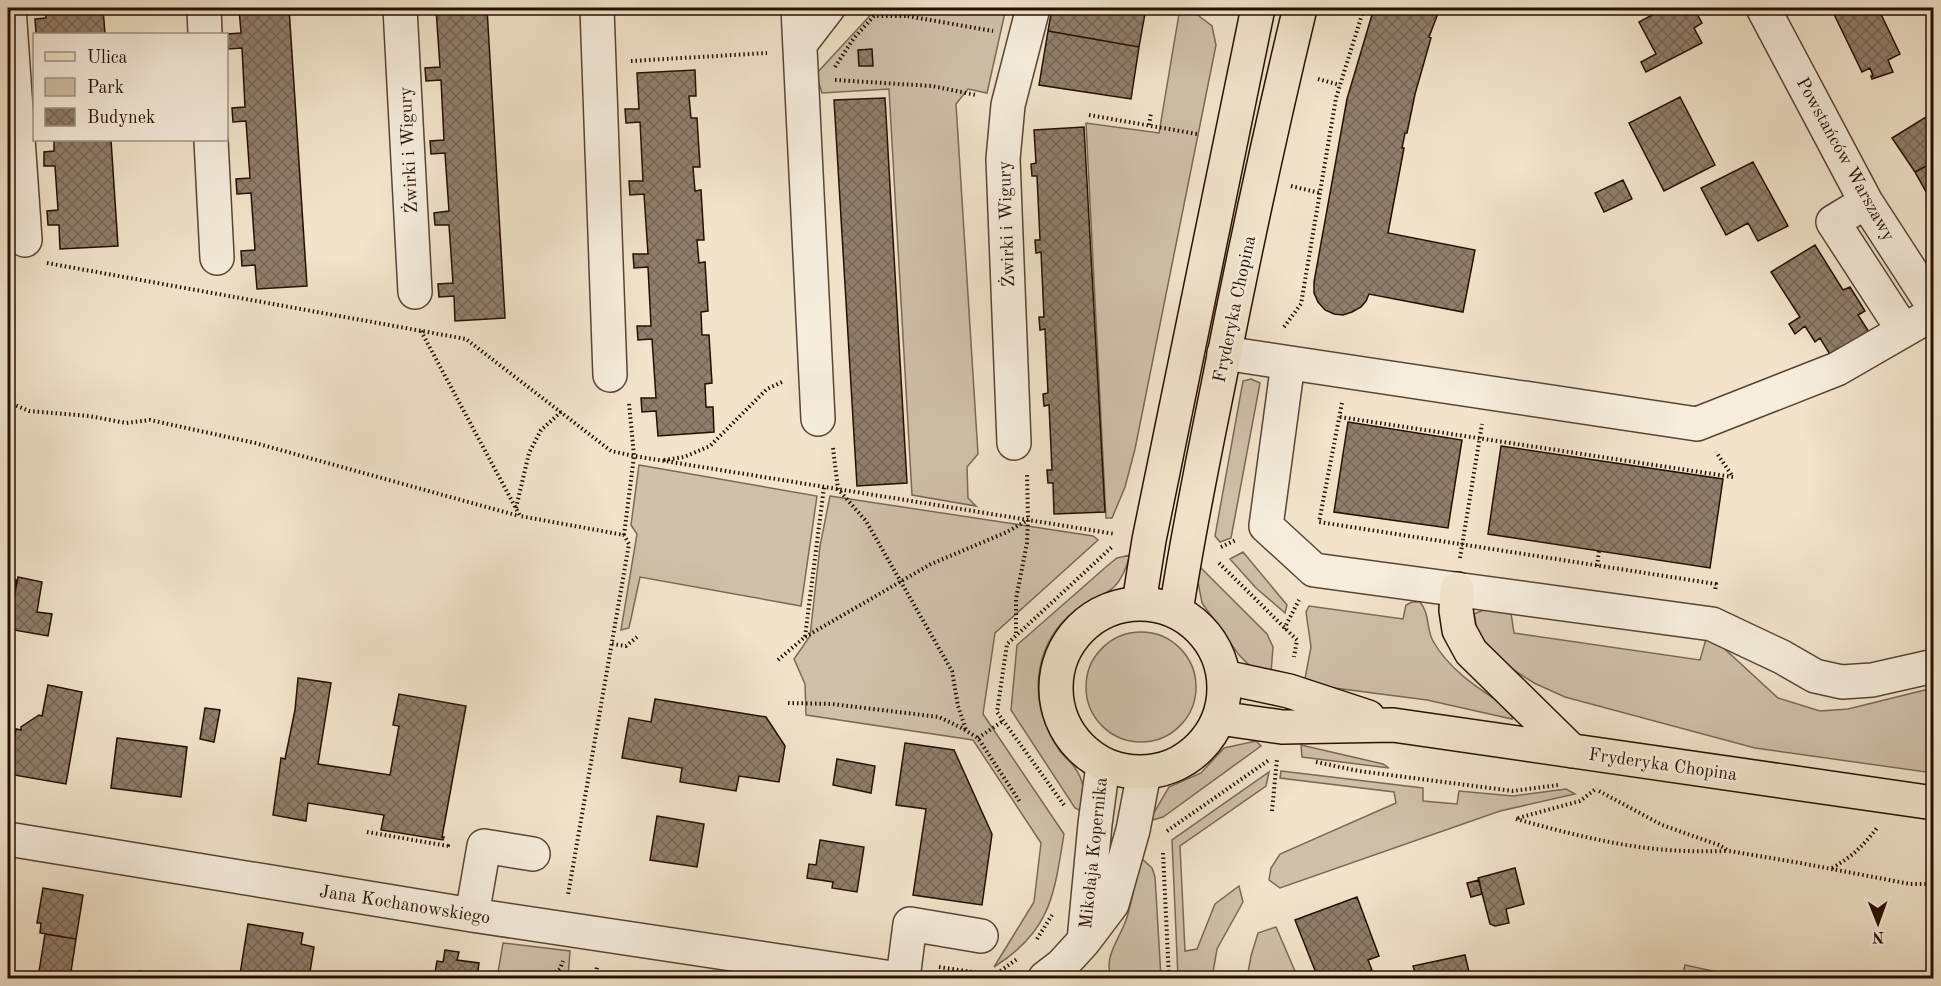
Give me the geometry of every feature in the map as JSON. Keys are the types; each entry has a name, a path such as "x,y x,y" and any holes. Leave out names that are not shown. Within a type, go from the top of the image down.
{"main road":[{"name":"Fryderyka Chopina","path":"1139,603 1152,528 1258,8"},
{"name":"Fryderyka Chopina","path":"1176,612 1185,548 1224,353 1270,130 1300,8"},
{"path":"1457,589 1456,610 1459,630 1471,652 1572,751"},
{"path":"1139,603 1158,605 1176,612 1194,623 1209,639 1219,657 1224,677 1224,698 1219,718 1208,739 1190,757 1168,768 1144,773 1123,771 1103,765 1085,753 1070,736 1060,716 1055,695 1056,673 1064,651 1077,631 1094,616 1116,607 1139,603"},
{"name":"Fryderyka Chopina","path":"1224,677 1289,691 1393,725"},
{"name":"Fryderyka Chopina","path":"1219,718 1282,727 1393,725 1930,803"}],"street":[{"path":"9,8 32,251"},
{"path":"204,8 205,33"},
{"name":"Żwirki i Wigury","path":"400,8 415,292"},
{"path":"597,8 610,375"},
{"path":"798,8 807,63 818,419"},
{"path":"807,63 828,8"},
{"name":"Powstańców Warszawy","path":"1763,8 1866,202 1934,307"},
{"name":"Żwirki i Wigury","path":"1014,443 1003,159 1008,105 1030,22"},
{"path":"211,141 217,258"},
{"path":"1866,202 1833,222 1904,330"},
{"path":"1224,353 1697,424 1837,369 1934,313"},
{"path":"1275,361 1266,526 1314,570 1712,624 1782,657 1815,676 1842,682 1872,680 1934,666"},
{"name":"Mikołaja Kopernika","path":"1084,941 1103,765"},
{"name":"Mikołaja Kopernika","path":"1061,974 1112,904 1148,832 1144,773"},
{"name":"Jana Kochanowskiego","path":"8,839 790,970 892,978"},
{"path":"472,915 484,846 533,854"},
{"path":"903,978 910,924 981,936"}],"path":[{"path":"907,16 909,8"},
{"path":"1275,361 1301,304 1340,85 1365,8"},
{"path":"807,63 854,38 874,16 1030,22"},
{"path":"599,63 807,63 970,93 1008,105"},
{"path":"1311,78 1340,85"},
{"path":"1149,126 1151,113"},
{"path":"1089,115 1188,132"},
{"path":"1289,186 1320,193"},
{"path":"32,251 466,339 611,451 1122,535"},
{"path":"415,292 421,331 520,516"},
{"path":"1346,370 1340,417 1319,522 1716,584 1712,624"},
{"path":"568,897 629,544 624,535 634,456 627,376 610,375"},
{"path":"660,460 684,457 710,446 767,389 784,381"},
{"path":"1457,589 1461,545 1487,394"},
{"path":"8,402 29,411 89,416 126,423 150,420 232,438 520,516 624,535"},
{"path":"516,509 529,453 541,430 562,411"},
{"path":"1340,417 1733,477 1697,424"},
{"path":"818,419 833,441 838,489 866,521 951,671 958,706 966,730"},
{"path":"1014,443 1026,446 1028,520 1027,543 1016,599 1016,633"},
{"path":"804,637 824,487"},
{"path":"778,660 804,637 901,580 931,564 1007,532 1028,520"},
{"path":"1095,824 1073,818 997,712 1007,644 1016,633 1116,542"},
{"path":"1597,566 1599,551"},
{"path":"612,644 626,646 637,637"},
{"path":"788,703 832,704 939,717 978,738 1020,802"},
{"path":"978,738 1003,721"},
{"path":"1168,978 1148,832 1278,754 1272,811"},
{"path":"1313,762 1359,771 1513,791 1564,784"},
{"path":"1729,851 1719,845 1662,825 1595,786 1580,801 1516,819 1581,836 1639,847 1692,852 1729,851 1910,884 1934,884"},
{"path":"1831,869 1853,857 1881,823 1869,822"},
{"path":"367,832 448,846 446,855"},
{"path":"1030,946 1054,909"},
{"path":"984,978 996,974 1019,958"}],"green space":[{"path":"877,8 1006,8 987,93 968,89 956,104 978,454 967,467 968,498 976,506 912,495 889,89 822,93 816,74"},
{"path":"1180,8 1191,8 1212,26 1216,45 1135,449 1125,487 1112,518 1106,518 1086,123 1159,133"},
{"path":"1251,379 1260,383 1231,538 1220,542 1215,536 1243,381"},
{"path":"639,465 817,496 801,606 640,577 629,628 621,630 637,534 631,525"},
{"path":"830,496 1093,536 1098,540 995,633 983,714 1064,834 1057,875 1047,910 1028,940 994,967 1034,902 1041,843 973,740 806,715 805,684 794,659 810,636 820,546"},
{"path":"1243,552 1287,605 1285,613 1256,588 1230,559"},
{"path":"1130,555 1122,576 1114,587 1075,611 1062,622 1044,652 1040,668 1038,690 1041,711 1054,742 1078,773 1084,795 1083,812 1075,808 1011,710 1017,645 1117,558"},
{"path":"1199,566 1267,634 1273,647 1271,673 1251,667 1239,655 1202,603 1197,577"},
{"path":"1420,602 1427,616 1433,641 1449,663 1479,688 1513,711 1512,719 1427,700 1304,684 1311,647 1306,612 1309,606 1403,619 1406,605"},
{"path":"1486,609 1511,613 1514,633 1700,660 1706,639 1716,641 1778,698 1820,711 1848,709 1933,688 1933,773 1755,748 1565,697 1534,683 1509,667 1478,635 1474,614"},
{"path":"1141,632 1162,636 1180,648 1192,666 1196,687 1192,708 1180,726 1162,738 1141,742 1120,738 1102,726 1090,708 1086,687 1090,666 1102,648 1120,636"},
{"path":"1256,741 1261,746 1163,817 1149,821 1169,787 1201,773 1224,748"},
{"path":"1301,745 1383,764 1389,768 1302,757"},
{"path":"1281,771 1423,788 1423,801 1457,804 1459,791 1513,796 1566,789 1575,794 1500,811 1280,888 1269,880 1271,868 1280,854 1396,803 1394,792 1280,778"},
{"path":"1269,772 1266,786 1180,846 1185,951 1197,949 1215,904 1239,886 1243,902 1217,949 1212,978 1178,978 1172,840"},
{"path":"1140,857 1152,868 1155,877 1161,978 1111,978 1109,962 1127,917"},
{"path":"1276,927 1298,978 1247,978 1258,933"},
{"path":"503,943 570,951 568,978 497,978"},
{"path":"1685,965 1745,978 1682,978"}],"building":[{"path":"45,8 103,8 105,33 36,33 35,19 46,18"},
{"path":"239,8 289,8 307,286 257,289 255,265 242,266 241,251 255,250 251,193 237,194 236,179 250,178 246,121 233,122 232,108 245,107 242,48 228,49 228,34 241,33"},
{"path":"422,8 487,8 505,318 455,321 454,296 439,297 438,284 453,283 449,225 435,225 434,213 449,211 445,153 431,154 430,141 444,140 441,80 426,81 425,68 440,67 436,9 422,10"},
{"path":"1052,8 1146,8 1139,47 1048,31"},
{"path":"1374,8 1440,8 1429,37 1431,38 1407,133 1405,133 1388,233 1475,250 1463,312 1369,294 1361,307 1343,315 1334,314 1325,310 1314,293 1314,282 1347,99"},
{"path":"1665,8 1682,8 1686,15 1695,10 1702,23 1694,28 1702,43 1646,72 1641,62 1656,54 1639,22"},
{"path":"1831,8 1878,8 1900,54 1888,60 1893,72 1872,79 1870,68 1862,72"},
{"path":"1048,31 1139,47 1131,99 1039,85"},
{"path":"872,49 873,66 859,66 858,50"},
{"path":"695,70 696,96 689,96 691,118 697,118 700,167 693,167 695,191 701,190 704,240 697,240 699,263 705,262 708,311 701,312 702,335 709,335 712,383 705,384 706,407 713,407 714,432 658,436 656,411 642,412 641,398 656,398 652,339 638,340 637,326 651,326 648,267 634,268 633,254 648,254 644,194 630,195 629,181 643,181 640,122 626,123 625,109 639,109 637,73"},
{"path":"1680,97 1715,165 1664,191 1629,123"},
{"path":"885,98 907,483 857,486 834,100"},
{"path":"1934,112 1934,162 1915,172 1892,138"},
{"path":"1084,127 1105,512 1054,514 1053,483 1048,483 1047,470 1052,470 1049,405 1044,406 1043,394 1048,393 1045,329 1040,330 1039,317 1044,317 1041,252 1036,253 1035,240 1040,240 1037,176 1032,176 1031,164 1036,163 1034,130"},
{"path":"54,141 111,141 118,246 60,249 59,225 48,225 47,211 58,210 55,166 44,166 44,152 54,151"},
{"path":"1753,162 1788,226 1758,241 1748,223 1726,235 1701,188"},
{"path":"1934,162 1934,206 1915,172"},
{"path":"1623,180 1632,199 1604,212 1595,193"},
{"path":"1815,245 1843,290 1850,287 1865,311 1858,315 1869,332 1831,356 1820,338 1815,342 1805,326 1795,334 1789,324 1800,317 1771,272"},
{"path":"1348,422 1462,440 1448,528 1334,512"},
{"path":"1501,446 1723,479 1710,568 1488,534"},
{"path":"18,577 42,582 37,612 52,614 48,636 8,629"},
{"path":"8,579 16,580 8,627"},
{"path":"298,678 331,683 318,764 390,775 399,726 393,725 399,694 466,706 443,840 381,830 384,815 308,803 306,821 273,815 281,758 285,759 295,710"},
{"path":"48,685 82,692 66,784 8,774 16,729 21,730 21,727 39,715 42,716"},
{"path":"655,699 766,717 785,746 779,782 739,776 736,791 680,782 682,768 622,758 629,718 651,722"},
{"path":"205,708 220,710 214,742 200,739"},
{"path":"117,738 187,747 181,797 111,788"},
{"path":"905,743 954,750 992,834 982,905 913,895 926,809 896,805"},
{"path":"837,759 875,766 871,793 833,785"},
{"path":"657,816 704,824 697,867 650,860"},
{"path":"820,840 864,847 857,892 832,888 833,882 807,878 809,864 816,865"},
{"path":"1515,868 1524,904 1506,909 1509,923 1495,926 1490,924 1478,878"},
{"path":"1479,880 1482,894 1471,897 1467,883"},
{"path":"43,888 83,895 76,939 40,933 41,923 37,923"},
{"path":"1357,897 1379,956 1368,960 1372,970 1362,974 1361,971 1349,975 1350,978 1328,978 1327,976 1318,978 1295,920"},
{"path":"248,924 303,933 301,944 314,947 309,978 269,978 240,974"},
{"path":"45,934 76,939 70,978 38,978"},
{"path":"445,950 459,952 457,960 479,963 477,978 434,978 437,961 443,962"},
{"path":"1465,955 1469,972 1435,978 1417,978 1413,966"},
{"path":"139,971 180,978 138,978"}]}
